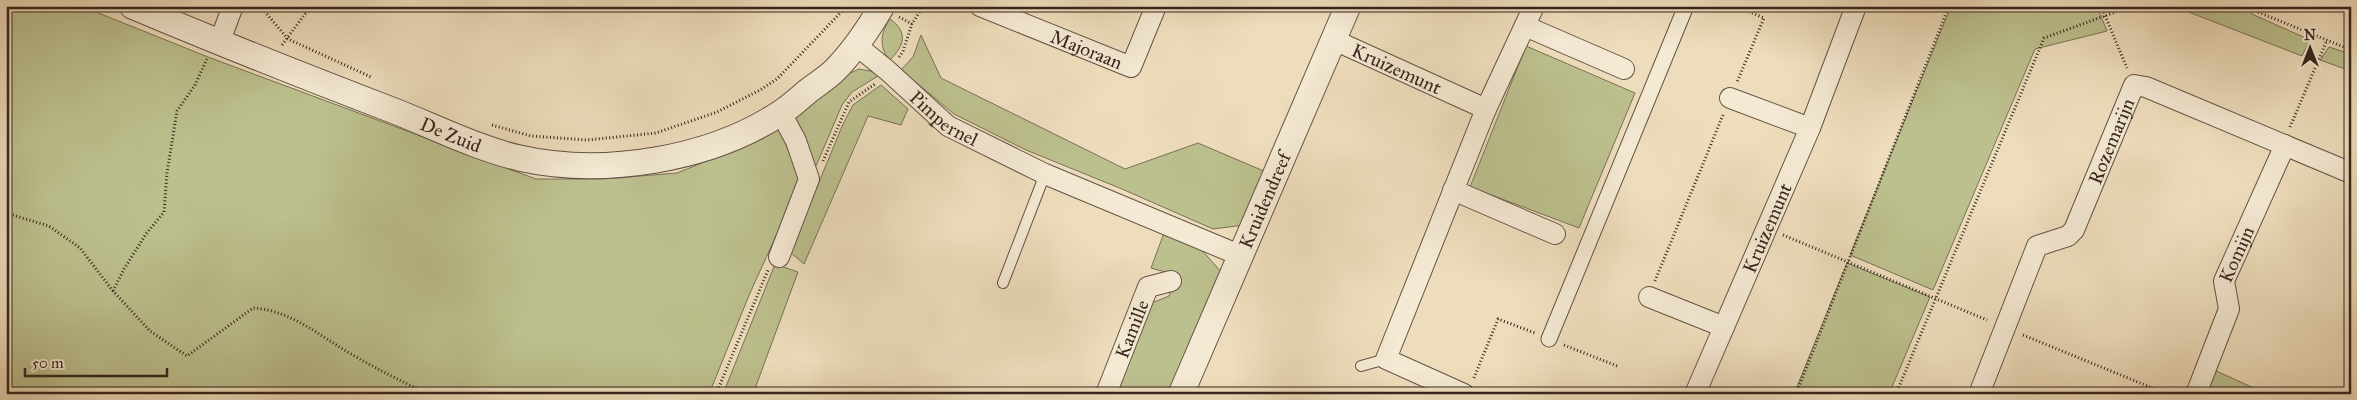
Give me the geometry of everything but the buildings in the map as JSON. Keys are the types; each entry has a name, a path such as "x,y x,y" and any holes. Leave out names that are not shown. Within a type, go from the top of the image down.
{"street":[{"name":"De Zuid","path":"132,6 267,63 456,137 519,158 568,165 648,162 696,150 734,137 781,112 834,71 856,45 882,6"},
{"path":"219,42 233,6"},
{"name":"Majoraan","path":"980,6 1131,67 1156,6"},
{"name":"Kruidendreef","path":"1181,394 1239,255 1348,6"},
{"path":"1467,390 1386,359 1486,109 1534,6"},
{"path":"1550,338 1686,6"},
{"name":"Kruizemunt","path":"1696,394 1810,128 1856,6"},
{"path":"1525,26 1624,69"},
{"name":"Kruizemunt","path":"1334,40 1486,109"},
{"name":"Pimpernel","path":"856,45 888,70 948,126 1045,174 1239,255"},
{"name":"Rozemarijn","path":"1982,394 1981,389 2037,246 2068,236 2074,230 2134,85 2146,87 2351,173"},
{"path":"1730,98 1810,128"},
{"path":"779,257 809,179 796,141 781,112"},
{"name":"Komijn","path":"2196,394 2230,309 2224,281 2285,145"},
{"path":"1453,190 1554,234"},
{"name":"Kamille","path":"1106,394 1148,287 1171,281"},
{"path":"1649,296 1724,327"}],"lane":[{"path":"1003,283 1045,174"},
{"path":"1361,366 1386,359"}],"path":[{"path":"260,6 288,39 378,80"},
{"path":"267,63 288,39 305,14 315,6"},
{"name":"De Zuid","path":"486,124 531,136 587,140 656,133 718,112 760,90 777,78 847,6"},
{"path":"809,179 821,166 848,102 874,86 903,52 912,24 923,6"},
{"path":"1649,296 1764,18 1736,6"},
{"path":"1796,394 1949,6"},
{"path":"2101,6 2134,85"},
{"path":"1896,394 2044,38 2132,6"},
{"path":"2255,6 2258,12 2351,50"},
{"path":"2285,145 2327,40"},
{"path":"113,291 124,268 146,234 164,212 167,173 177,111 194,84 208,56 219,42"},
{"path":"6,213 49,226 80,248 113,291 150,331 187,356 253,308 267,309 288,315 390,377 428,394"},
{"path":"1766,228 1848,260 2167,394"},
{"path":"716,394 771,262 779,257"},
{"path":"1467,390 1498,319 1617,366"}],"green space":[{"path":"6,6 81,6 208,57 536,179 603,179 677,173 754,142 777,125 802,179 750,293 709,394 6,394"},
{"path":"1951,6 2097,6 2107,31 2035,49 1933,290 1850,255"},
{"path":"2173,6 2249,6 2252,14 2310,40 2302,56"},
{"path":"890,19 900,29 902,39 899,49 890,60 882,45 882,40"},
{"path":"921,35 941,78 1125,169 1198,143 1266,172 1244,225 1213,229 1026,150 954,114 901,70 913,57"},
{"path":"1526,46 1635,93 1579,228 1470,187"},
{"path":"2329,47 2351,54 2351,71 2320,60"},
{"path":"859,69 875,72 878,76 852,92 842,105 816,166 808,162 795,117 842,78"},
{"path":"881,85 908,109 901,125 868,116 804,264 790,252 843,124 853,105"},
{"path":"1164,233 1200,248 1223,274 1173,394 1114,394 1149,304 1169,296 1176,275 1151,268"},
{"path":"1847,263 1930,297 1889,394 1794,394"},
{"path":"775,264 798,272 753,394 723,394"},
{"path":"2214,370 2267,394 2205,394"}]}
